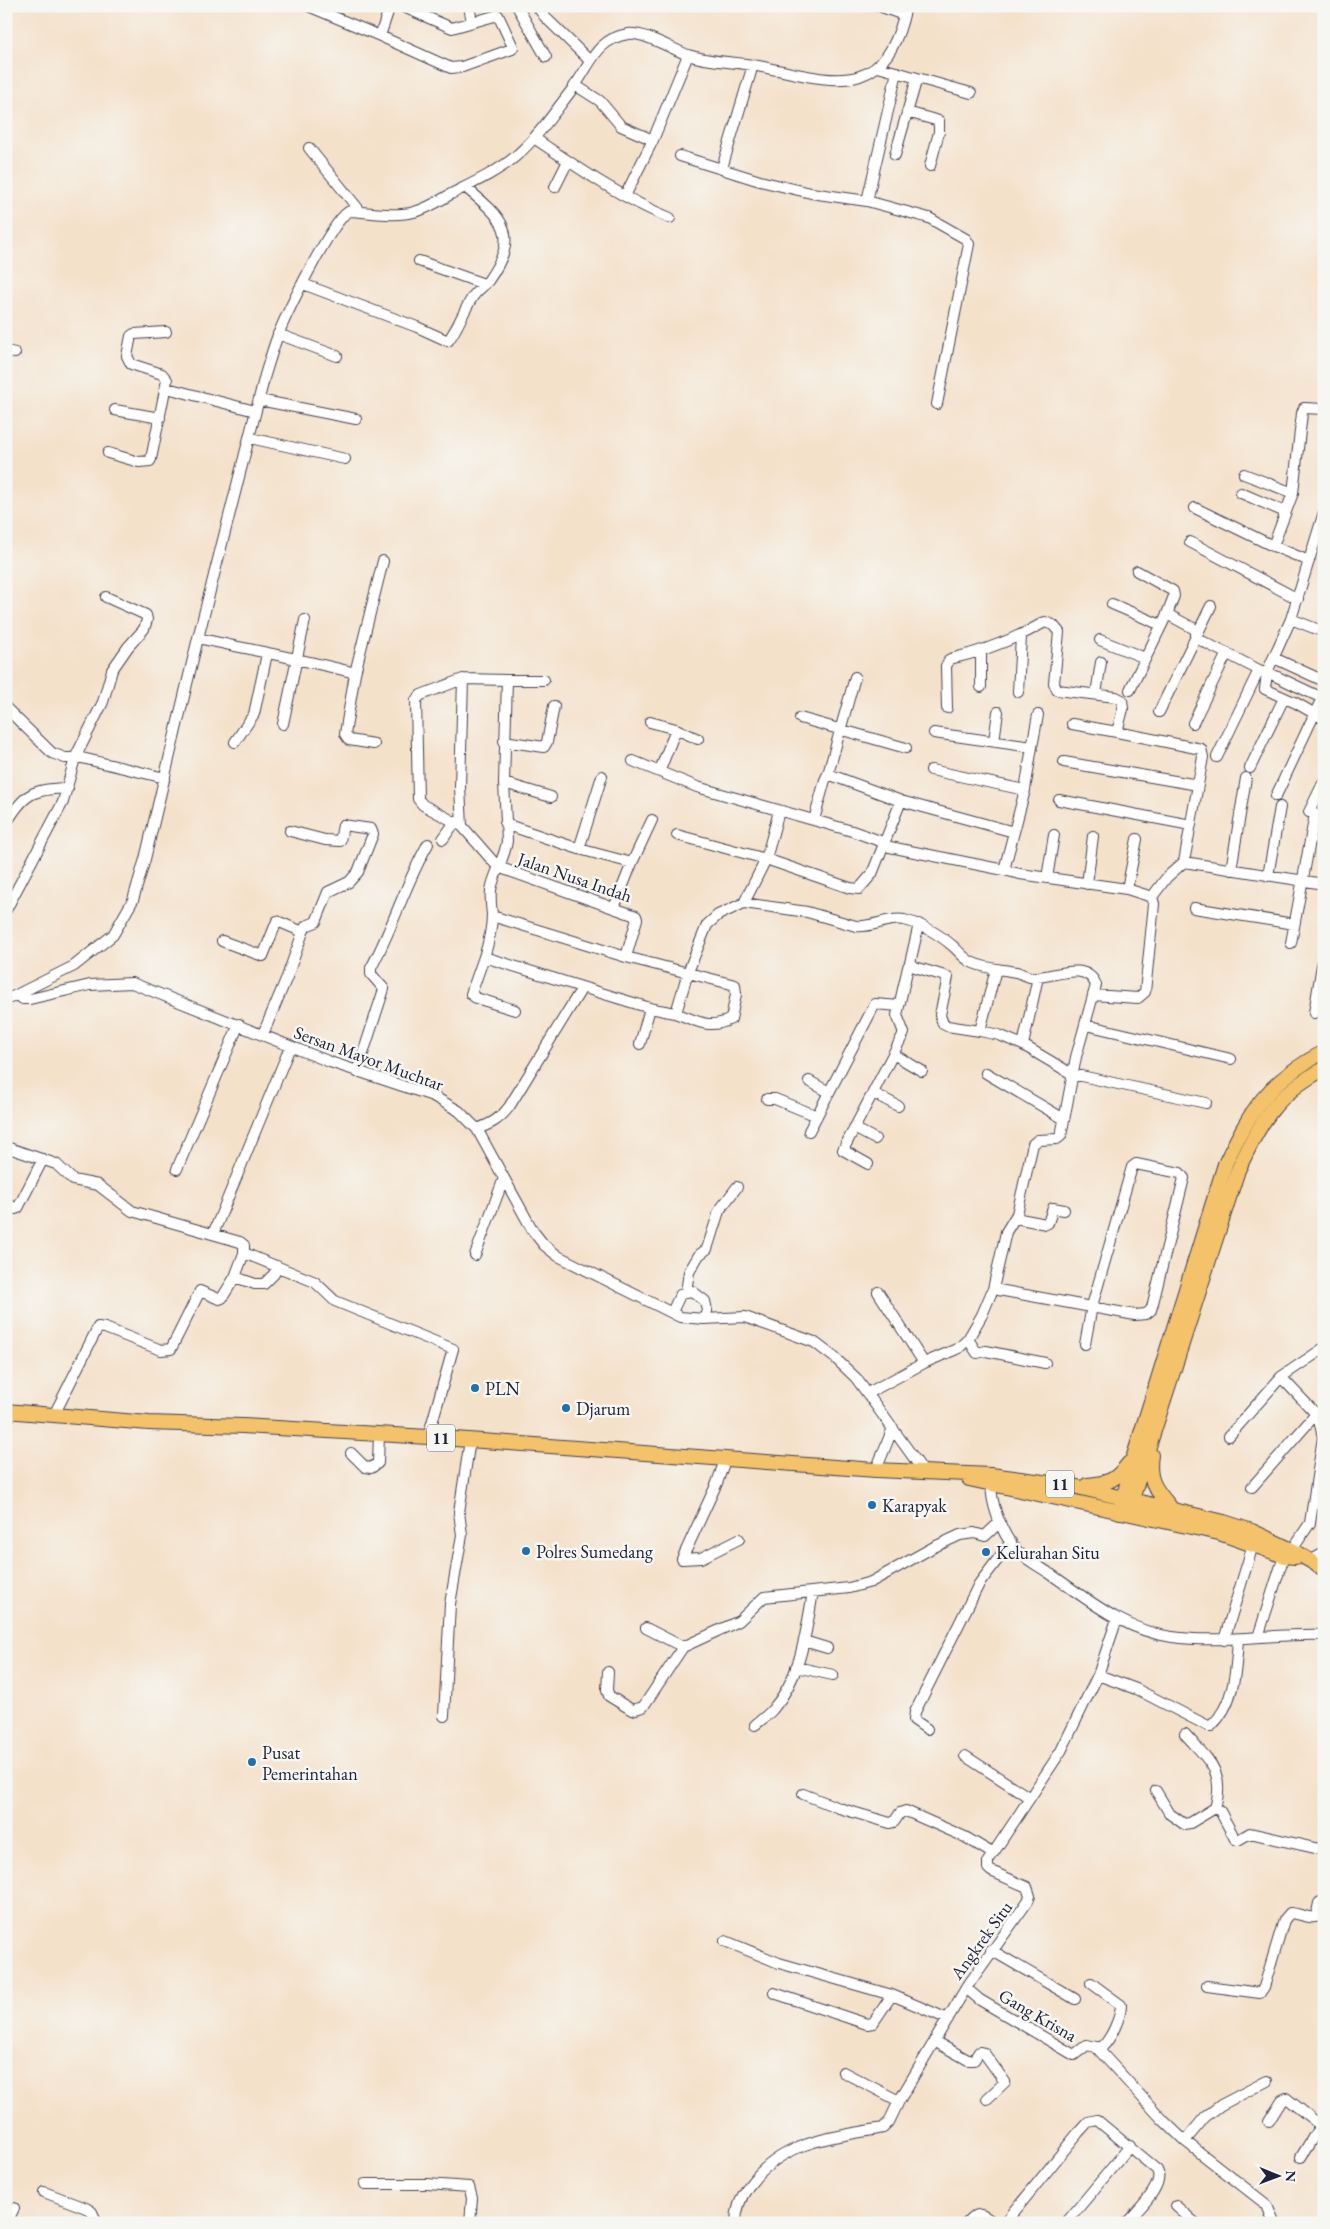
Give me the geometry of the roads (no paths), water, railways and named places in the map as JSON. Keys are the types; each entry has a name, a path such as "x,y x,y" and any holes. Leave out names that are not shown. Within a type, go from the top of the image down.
{"highway":[{"path":"1126,1505 1133,1459 1225,1164 1247,1119 1273,1086 1305,1062 1324,1052"},
{"path":"1126,1505 1238,1170 1258,1128 1281,1097 1308,1077 1324,1069"},
{"name":"11","path":"6,1411 149,1423 243,1426 428,1437 725,1460 947,1473 1126,1505 1172,1509 1252,1531 1288,1554"},
{"path":"1159,1411 1149,1468 1154,1487 1172,1509"},
{"path":"1073,1486 1105,1483 1118,1478 1133,1459"},
{"name":"11","path":"991,1480 1073,1486 1126,1505 1253,1545 1308,1560 1324,1569"}],"street":[{"path":"308,6 380,36 428,60 457,68 512,49 513,47 498,15 452,28 401,6"},
{"path":"380,36 390,6"},
{"path":"469,6 472,22"},
{"path":"518,6 546,57"},
{"path":"537,6 545,17 589,60"},
{"path":"6,1000 74,966 113,934 133,900 145,859 198,638 250,438 255,411 278,334 325,241 343,214 350,211 413,212 466,187 515,157 534,138 575,85 589,60 610,39 635,33 688,55 713,62 736,62 831,81 848,80 878,67 887,58 905,11 879,6"},
{"path":"626,196 653,140 688,55"},
{"path":"722,168 754,65"},
{"path":"878,67 971,93"},
{"path":"867,200 897,72"},
{"path":"895,155 916,78"},
{"path":"575,85 600,100 621,126 653,140"},
{"path":"907,112 939,121 939,132 930,166"},
{"path":"534,138 568,162 648,209 670,218"},
{"path":"309,148 360,212"},
{"path":"680,156 760,181 811,193 867,200 929,218 966,239 969,244 937,404"},
{"path":"555,187 568,162"},
{"path":"303,284 417,327 446,341 449,340 472,298 484,284 501,256 507,239 495,213 466,187"},
{"path":"419,261 484,284"},
{"path":"108,454 139,462 150,461 167,388 167,380 164,376 136,368 131,364 127,356 130,338 134,334 166,332"},
{"path":"278,334 337,356"},
{"path":"167,388 255,411"},
{"path":"259,400 356,419"},
{"path":"1273,546 1293,493 1302,413 1304,408 1324,409"},
{"path":"115,410 160,418"},
{"path":"250,438 345,459"},
{"path":"1244,474 1293,493"},
{"path":"1241,493 1285,512"},
{"path":"1195,508 1273,546 1309,561"},
{"path":"1217,756 1263,671 1274,658 1292,619 1324,512"},
{"path":"1190,542 1298,599"},
{"path":"374,744 349,740 345,734 355,673 383,561"},
{"path":"1130,690 1174,596 1173,592 1137,572"},
{"path":"6,910 45,840 68,788 75,758 103,702 112,670 128,647 144,629 147,620 146,615 138,610 106,596"},
{"path":"1112,604 1161,625"},
{"path":"1159,712 1211,606"},
{"path":"1166,614 1193,628 1196,631 1196,638"},
{"path":"1292,619 1324,632"},
{"path":"283,724 305,620"},
{"path":"947,708 946,666 950,659 981,652 1021,636 1045,622 1053,625 1059,632 1054,683 1057,690 1116,697 1122,700 1117,732"},
{"path":"1018,692 1021,636"},
{"path":"198,638 267,654 297,658 355,673"},
{"path":"1196,638 1263,671 1323,697 1319,717 1276,796"},
{"path":"1100,640 1144,658"},
{"path":"981,652 981,687"},
{"path":"1194,723 1227,653"},
{"path":"235,742 254,714 267,654"},
{"path":"1274,658 1324,681"},
{"path":"1096,694 1101,662"},
{"path":"1263,671 1265,689 1310,710 1319,717"},
{"path":"814,820 855,677"},
{"path":"446,836 459,824 463,679"},
{"path":"498,868 459,824 423,804 418,799 416,703 421,695 463,679 544,680"},
{"path":"507,680 504,741 506,845 490,899 492,916 484,957 471,994 476,998 515,1010"},
{"path":"1231,870 1248,773 1284,698"},
{"path":"504,741 544,746 547,742 554,706"},
{"path":"6,708 52,753 65,758 75,758 165,778"},
{"path":"994,741 998,712"},
{"path":"1004,870 1025,790 1038,715"},
{"path":"800,718 906,748"},
{"path":"650,722 676,729 698,739"},
{"path":"1072,724 1201,749 1203,757 1184,862 1167,877 1152,896"},
{"path":"660,770 676,729"},
{"path":"934,733 1032,747"},
{"path":"633,761 660,770 697,787 814,820 880,841 884,846 1048,878 1127,889 1152,896"},
{"path":"1064,762 1198,785"},
{"path":"931,770 1025,790"},
{"path":"828,774 901,801 1014,832"},
{"path":"579,849 602,776"},
{"path":"1291,943 1312,813 1324,781"},
{"path":"504,783 551,797"},
{"path":"6,824 17,805 25,797 40,791 68,788"},
{"path":"1060,800 1191,825"},
{"path":"677,835 766,859 850,888 860,889 872,874 901,801"},
{"path":"1268,876 1280,807"},
{"path":"744,903 766,859 779,811"},
{"path":"614,908 652,820"},
{"path":"505,824 579,849 632,863"},
{"path":"263,1034 287,977 302,932 306,926 316,922 328,892 349,882 358,872 373,834 370,829 343,825 340,841 325,840 290,831"},
{"path":"1048,878 1054,835"},
{"path":"1087,884 1093,836"},
{"path":"1127,889 1137,839"},
{"path":"357,1072 384,989 371,974 371,968 428,844"},
{"path":"1184,862 1324,884"},
{"name":"Jalan Nusa Indah","path":"498,868 636,916 637,919 626,957"},
{"path":"1093,995 1138,998 1145,992 1154,904 1152,896"},
{"path":"676,1013 688,972 711,920 744,903 807,912 862,927 892,919 903,920 919,924 934,932 971,962 996,970 1017,972 1031,977 1067,971 1088,975 1093,978 1096,985 1072,1074 1060,1138 1038,1140 1034,1144 1015,1218 1006,1232 994,1289 982,1315 968,1339 959,1348 924,1363 868,1393"},
{"path":"1194,908 1294,924"},
{"path":"484,957 650,1008 676,1013 701,1024 727,1021 733,1013 735,985 626,957 492,916"},
{"path":"222,941 263,956 277,921 302,932"},
{"path":"868,1164 843,1150 904,1033 897,1016 919,924"},
{"path":"1314,1013 1324,953"},
{"path":"910,962 915,967 948,977 940,1015 943,1024 947,1026 980,1030 1024,1045 1072,1074 1206,1103"},
{"path":"980,1030 996,970"},
{"path":"1024,1045 1038,977"},
{"name":"Sersan Mayor Muchtar","path":"17,995 23,999 30,999 90,985 132,983 357,1072 433,1096 459,1112 477,1129 533,1231 544,1245 558,1256 680,1317 704,1319 746,1317 814,1342 834,1358 868,1393 924,1472"},
{"path":"477,1129 497,1120 510,1107 582,988"},
{"path":"809,1131 875,1004 899,1006"},
{"path":"640,1044 650,1008"},
{"path":"177,1169 239,1024"},
{"path":"1086,1026 1231,1059"},
{"path":"212,1234 290,1046"},
{"path":"893,1054 922,1071"},
{"path":"986,1073 1064,1119"},
{"path":"809,1081 829,1092"},
{"path":"873,1093 898,1106"},
{"path":"767,1099 775,1099 817,1116"},
{"path":"854,1128 875,1139"},
{"path":"6,1147 56,1164 73,1180 98,1185 132,1211 240,1242 244,1245 244,1252 235,1277 222,1298 218,1299 200,1291 197,1294 172,1349 162,1350 98,1327 54,1415"},
{"path":"6,1202 15,1209 18,1208 43,1160"},
{"path":"994,1289 1092,1306 1141,1315 1146,1314 1151,1310 1184,1178 1180,1173 1136,1164 1132,1167 1092,1306 1085,1344"},
{"path":"475,1255 504,1178"},
{"path":"686,1292 689,1272 699,1255 708,1249 719,1211 737,1187"},
{"path":"1015,1218 1046,1224 1053,1208 1064,1210"},
{"path":"244,1252 315,1282 335,1301 453,1349 428,1437"},
{"path":"235,1277 255,1284 264,1284 274,1274 277,1266"},
{"path":"672,1312 680,1295 692,1291 705,1301 707,1311 704,1319"},
{"path":"878,1292 924,1363"},
{"path":"968,1339 977,1352 986,1351 1045,1363"},
{"path":"1228,1436 1281,1377 1324,1348"},
{"path":"1258,1637 1288,1554 1310,1524 1315,1503 1324,1437 1320,1413 1281,1377"},
{"path":"1252,1487 1320,1413"},
{"path":"876,1470 893,1428"},
{"path":"351,1453 365,1466 371,1468 378,1463 379,1435"},
{"path":"444,1716 450,1604 462,1535 458,1512 470,1440"},
{"path":"725,1460 717,1483 682,1559 702,1558 739,1539"},
{"path":"991,1480 992,1496 1000,1522 1016,1550 1117,1619 1146,1631 1170,1637 1201,1641 1299,1634 1324,1635"},
{"path":"608,1672 607,1690 609,1696 632,1710 638,1709 642,1707 683,1647 739,1621 764,1597 849,1588 871,1582 960,1534 974,1533 985,1536 1000,1522"},
{"path":"927,1729 914,1720 915,1712 979,1584 1011,1542"},
{"path":"1224,1640 1253,1545"},
{"path":"1308,1560 1324,1552"},
{"path":"755,1725 773,1710 793,1679 804,1641 813,1592"},
{"path":"803,1794 839,1808 890,1823 894,1822 900,1813 906,1811 966,1837 992,1853 1061,1751 1098,1675 1117,1619"},
{"path":"646,1628 683,1647"},
{"path":"1098,1675 1136,1689 1211,1726 1228,1705 1236,1673 1238,1639"},
{"path":"804,1641 827,1648"},
{"path":"796,1667 833,1675"},
{"path":"1185,1734 1217,1774 1220,1784 1216,1808"},
{"path":"965,1756 1030,1798"},
{"path":"1156,1791 1170,1814 1184,1824 1190,1823 1216,1808"},
{"path":"1216,1808 1220,1811 1235,1839 1238,1840 1250,1833 1319,1849 1324,1846"},
{"name":"Angkrek Situ","path":"736,2223 742,2196 753,2180 772,2161 812,2142 883,2128 888,2122 898,2101 966,1988 991,1950 1026,1906 1030,1896 1027,1887 1002,1878 988,1868 988,1861 992,1853"},
{"path":"1207,1986 1260,1993 1264,1987 1284,1920 1290,1913 1297,1913 1312,1918 1316,1917 1319,1903 1324,1900"},
{"path":"725,1941 778,1963 892,1995 948,2018"},
{"path":"991,1950 1075,1999"},
{"path":"1091,1983 1121,2005 1121,2011 1106,2043 1102,2047 1096,2047"},
{"name":"Gang Krisna","path":"966,1988 980,2000 1074,2055 1087,2046 1096,2047"},
{"path":"774,1993 867,2024 873,2023 892,1995"},
{"path":"934,2041 968,2060 974,2060 980,2052 984,2053 1005,2082 987,2099"},
{"path":"1096,2047 1185,2141 1267,2205 1274,2223"},
{"path":"844,2072 898,2101"},
{"path":"1185,2141 1205,2117 1221,2105 1267,2081"},
{"path":"1269,2121 1282,2100 1286,2098 1322,2122 1301,2157"},
{"path":"1004,2223 1088,2122 1096,2120 1101,2121 1157,2170 1160,2180 1157,2186 1127,2223"},
{"path":"1066,2223 1130,2146"},
{"path":"365,2184 426,2184 469,2187 472,2198 470,2223"},
{"path":"44,2192 86,2208 92,2212 97,2223"},
{"path":"1176,2206 1195,2223"},
{"path":"7,2223 14,2208"},
{"path":"968,2223 976,2214 984,2214 993,2223"}],"place":[{"name":"PLN","path":"475,1388"},
{"name":"Djarum","path":"566,1408"},
{"name":"Karapyak","path":"872,1505"},
{"name":"Polres Sumedang","path":"526,1551"},
{"name":"Kelurahan Situ","path":"986,1552"},
{"name":"Pusat Pemerintahan","path":"252,1762"}]}
